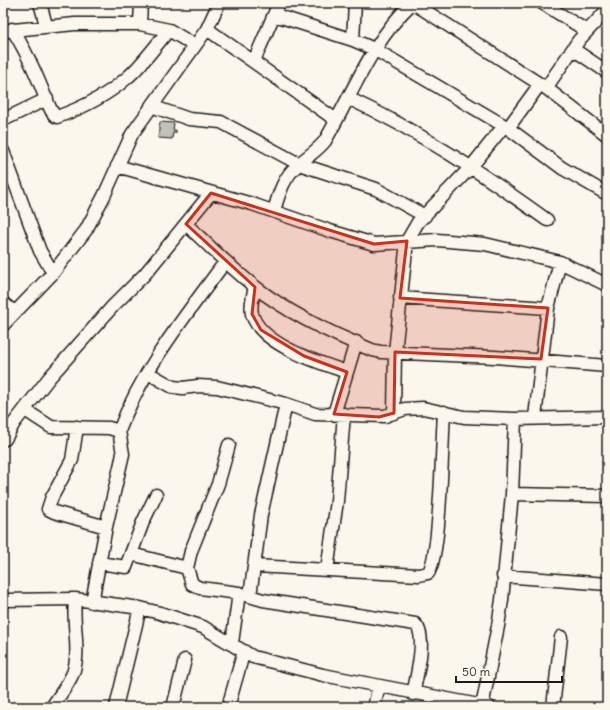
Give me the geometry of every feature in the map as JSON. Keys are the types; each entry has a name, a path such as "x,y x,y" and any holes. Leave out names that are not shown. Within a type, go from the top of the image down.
{"street":[{"path":"40,3 46,25"},
{"path":"140,24 141,3"},
{"path":"3,325 53,273 86,230 132,134 194,45 207,29 219,3"},
{"path":"254,61 275,15 278,3"},
{"path":"354,40 355,3"},
{"path":"274,211 281,188 288,175 325,141 374,49 389,28 412,3 543,86 607,135"},
{"path":"542,3 557,7 587,31"},
{"path":"394,413 395,352 407,241 413,230 425,216 543,86 587,31 607,11"},
{"path":"275,15 354,40 374,49 506,127 562,168 607,194"},
{"path":"169,30 128,77 98,98 57,117 53,114 46,99 35,68 8,30 46,25 140,24 169,30 194,45"},
{"path":"207,29 336,120"},
{"path":"572,49 607,72"},
{"path":"348,98 390,118 471,167 547,220"},
{"path":"3,120 46,99"},
{"path":"151,106 188,119 221,122 299,164 376,189 425,216"},
{"path":"3,151 40,251 53,273"},
{"path":"117,166 274,211 330,231 374,244 437,240 485,244 560,262 607,285"},
{"path":"4,440 14,423 49,378 113,306 145,274 211,193"},
{"path":"186,224 225,262 255,287 292,311 377,351 542,359 607,366"},
{"path":"92,602 106,527 123,454 119,431 133,399 172,334 225,262"},
{"path":"535,418 548,308 560,262"},
{"path":"255,287 252,314 261,330 277,342 304,356 347,372"},
{"path":"400,298 548,308"},
{"path":"3,303 14,312"},
{"path":"327,570 337,501 339,414 347,372 356,342"},
{"path":"148,373 173,386 183,388 198,386 217,387 286,404 311,414 339,414 379,417 409,408 444,412 464,417 535,418 607,416"},
{"path":"232,643 244,594 255,566 262,515 286,404"},
{"path":"25,410 51,427 109,428 119,431"},
{"path":"255,566 419,575 426,574 430,571 434,557 437,528 444,412"},
{"path":"3,600 74,599 140,608 203,627 232,643 253,657 315,673 413,694 424,701 485,707 498,626 512,494 515,418"},
{"path":"77,427 72,460 52,497 49,509 106,527"},
{"path":"229,445 218,484 191,551 187,568 190,580 196,587 415,624 418,628 420,642 420,660 413,694"},
{"path":"512,494 607,496"},
{"path":"99,563 126,567 143,522 156,495"},
{"path":"131,554 187,568"},
{"path":"503,576 607,584"},
{"path":"52,707 70,680 76,662 76,640 73,618 74,599"},
{"path":"116,707 140,608"},
{"path":"554,707 561,637"},
{"path":"228,707 244,651"},
{"path":"173,707 185,660"},
{"path":"374,707 379,686"}],"highlighted area":[{"path":"211,193 374,244 407,241 400,298 548,308 541,359 395,352 394,413 379,417 334,414 347,372 304,356 261,330 252,314 255,287 186,224"}],"building":[{"path":"160,122 174,123 173,130 176,130 176,133 173,133 172,139 158,138"}]}
